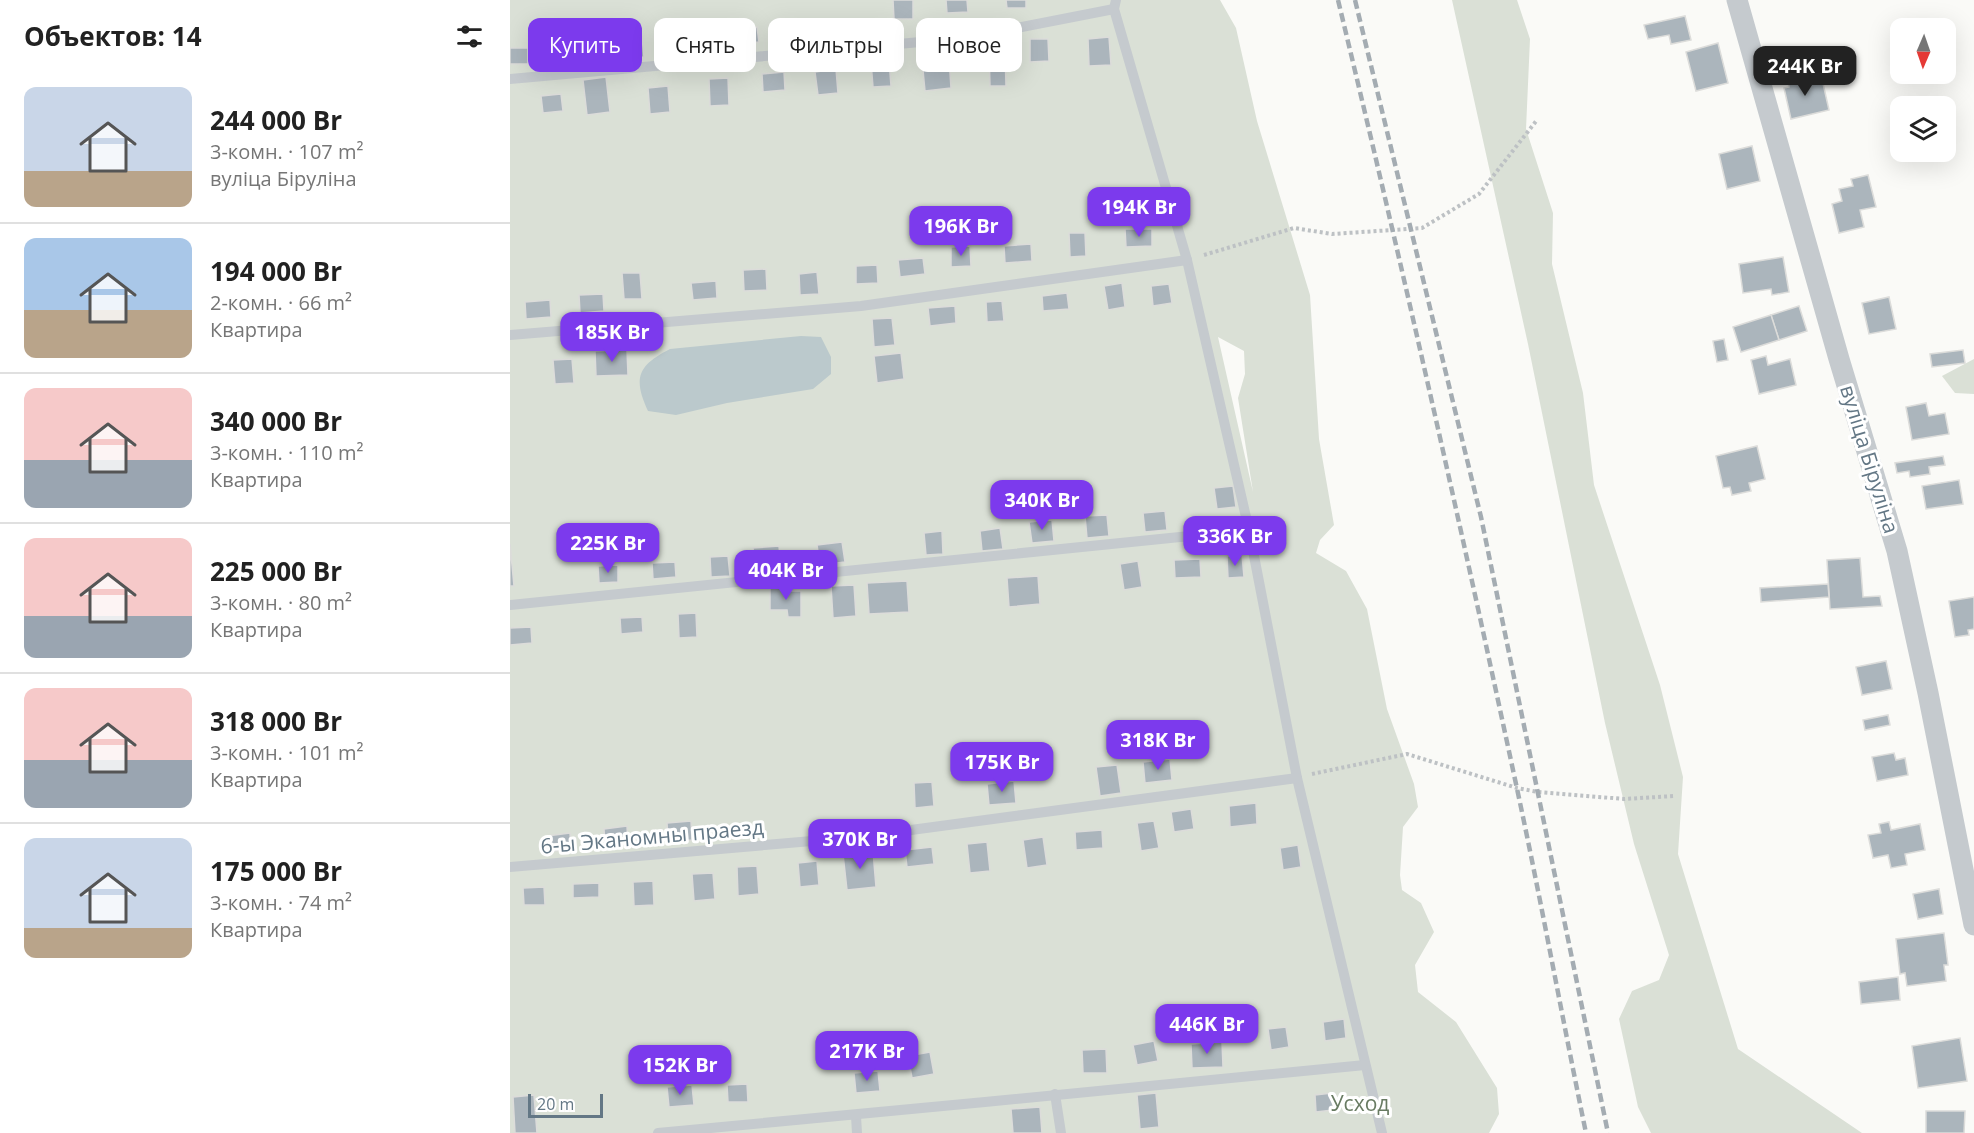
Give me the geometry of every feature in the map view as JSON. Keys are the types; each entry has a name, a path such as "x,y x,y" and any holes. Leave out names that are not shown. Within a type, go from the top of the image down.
{"street":[{"name":"вуліца Біруліна","path":"1737,0 1836,347 1897,550 1974,925"}],"lane":[{"path":"510,79 965,38 1115,5 1187,260 1250,530 1297,778 1382,1133"},
{"path":"510,335 861,306 1187,260"},
{"path":"510,605 1250,530"},
{"name":"6-ы Эканомны праезд","path":"510,867 859,837 1297,778"},
{"path":"658,1133 856,1116 1055,1094 1365,1065"},
{"path":"1055,1094 1061,1133"},
{"path":"856,1116 857,1133"}],"path":[{"path":"1187,260 1294,228 1332,234 1422,228 1479,194 1537,120"},
{"path":"1297,778 1407,754 1517,788 1538,792 1624,799 1674,796"}],"green space":[{"name":"Усход","path":"510,0 1220,0 1236,28 1257,121 1310,295 1319,439 1334,525 1320,540 1316,553 1346,571 1367,609 1387,709 1414,784 1418,807 1403,827 1400,875 1402,890 1421,903 1434,932 1415,965 1418,992 1456,1022 1497,1088 1499,1114 1489,1133 510,1133","holes":["1218,337 1244,351 1245,374 1238,398 1253,492"]},
{"path":"1452,0 1517,0 1530,39 1526,129 1553,213 1552,264 1583,393 1594,485 1660,685 1683,777 1678,854 1738,1049 1862,1133 1651,1133 1638,1107 1619,1019 1632,991 1659,980 1669,955 1634,844 1605,723 1528,344"},
{"path":"1974,359 1974,394 1955,393 1942,376"}],"shaded area":[{"path":"801,336 821,337 831,357 831,374 813,389 727,403 676,415 648,411 640,389 641,373 651,361 670,349"}],"building":[{"path":"893,0 913,0 913,19 894,18"},
{"path":"946,0 967,0 968,12 947,13"},
{"path":"1006,0 1026,0 1026,8 1007,8"},
{"path":"1685,16 1691,40 1671,44 1669,35 1648,39 1644,25"},
{"path":"757,27 759,42 756,42"},
{"path":"1109,37 1111,65 1089,66 1088,39"},
{"path":"1030,39 1048,39 1049,61 1030,62"},
{"path":"1718,43 1728,83 1696,91 1686,52"},
{"path":"510,48 528,48 528,64 510,64"},
{"path":"784,72 785,90 763,92 762,74"},
{"path":"815,72 836,72 838,93 818,95"},
{"path":"872,72 890,72 891,86 873,87"},
{"path":"923,72 950,72 951,88 925,91"},
{"path":"990,72 1006,72 1006,86 990,86"},
{"path":"1800,74 1802,84 1822,79 1829,110 1791,119 1784,88 1789,87 1787,77"},
{"path":"606,77 610,112 587,115 583,80"},
{"path":"728,78 729,105 710,106 709,79"},
{"path":"668,86 670,112 650,114 648,88"},
{"path":"561,94 563,111 543,113 541,96"},
{"path":"1752,146 1760,181 1727,189 1719,154"},
{"path":"1868,175 1876,207 1860,210 1864,227 1839,233 1832,204 1842,201 1839,189 1853,186 1851,179"},
{"path":"1125,229 1152,229 1152,246 1126,247"},
{"path":"1069,233 1085,233 1086,256 1070,257"},
{"path":"1031,244 1032,261 1005,263 1004,246"},
{"path":"970,246 971,266 951,267 951,247"},
{"path":"1783,257 1789,292 1772,295 1771,289 1743,293 1739,264"},
{"path":"923,258 925,274 900,277 898,260"},
{"path":"877,265 878,283 856,284 856,266"},
{"path":"766,269 767,290 744,291 743,270"},
{"path":"817,272 819,294 800,295 799,274"},
{"path":"622,273 640,273 642,299 624,299"},
{"path":"716,281 717,298 693,300 691,283"},
{"path":"1122,283 1125,307 1108,310 1104,286"},
{"path":"1169,284 1172,303 1153,306 1151,286"},
{"path":"1067,293 1069,309 1043,311 1042,296"},
{"path":"603,294 604,311 580,313 579,295"},
{"path":"1889,297 1896,329 1869,334 1862,303"},
{"path":"550,300 551,317 526,319 525,302"},
{"path":"1002,301 1004,321 987,322 986,302"},
{"path":"955,306 956,323 930,326 928,308"},
{"path":"1799,306 1807,331 1779,340 1771,315"},
{"path":"1771,315 1779,340 1741,352 1733,327"},
{"path":"892,318 895,345 874,347 872,319"},
{"path":"1724,339 1728,360 1717,362 1713,341"},
{"path":"627,350 628,375 596,376 595,351"},
{"path":"1963,350 1965,363 1932,367 1930,354"},
{"path":"901,353 904,379 877,383 874,356"},
{"path":"1766,356 1768,365 1790,359 1796,385 1759,394 1751,360"},
{"path":"572,359 574,383 555,384 553,360"},
{"path":"1926,403 1929,416 1945,413 1949,434 1912,440 1906,407"},
{"path":"1757,446 1765,479 1749,483 1751,491 1732,495 1730,487 1723,488 1716,456"},
{"path":"1943,456 1945,465 1929,467 1930,474 1910,477 1909,471 1897,473 1895,463"},
{"path":"1959,480 1963,504 1926,509 1922,486"},
{"path":"1233,486 1236,507 1217,509 1214,488"},
{"path":"1165,511 1167,530 1145,532 1143,513"},
{"path":"1107,515 1109,536 1087,538 1085,516"},
{"path":"1052,520 1054,541 1032,543 1029,522"},
{"path":"1000,528 1003,549 982,551 980,531"},
{"path":"942,531 943,554 926,555 924,533"},
{"path":"842,542 845,562 820,565 817,545"},
{"path":"510,544 514,586 510,586"},
{"path":"779,546 781,569 755,571 753,548"},
{"path":"1242,555 1244,577 1228,578 1227,556"},
{"path":"728,556 730,576 711,577 710,557"},
{"path":"1860,558 1863,597 1880,596 1882,606 1830,609 1827,560"},
{"path":"1200,559 1201,577 1175,578 1174,560"},
{"path":"1138,561 1142,587 1124,590 1120,564"},
{"path":"675,562 676,577 653,579 652,563"},
{"path":"618,565 618,582 599,583 598,566"},
{"path":"1038,576 1040,604 1009,607 1007,578"},
{"path":"907,581 909,612 869,614 867,583"},
{"path":"1828,584 1829,597 1761,602 1760,588"},
{"path":"854,585 856,616 833,618 831,586"},
{"path":"770,587 788,587 788,591 801,591 801,617 788,617 787,610 770,610"},
{"path":"1974,597 1974,629 1968,630 1969,635 1955,637 1949,601"},
{"path":"696,613 697,637 679,638 678,614"},
{"path":"642,617 643,632 621,634 620,618"},
{"path":"531,627 532,643 510,645 510,628"},
{"path":"1886,661 1892,689 1862,695 1856,667"},
{"path":"1888,715 1890,725 1865,730 1863,720"},
{"path":"1894,753 1896,760 1905,758 1908,775 1877,781 1872,757"},
{"path":"1170,759 1172,780 1145,783 1143,762"},
{"path":"1117,765 1121,793 1100,796 1096,767"},
{"path":"1014,781 1016,803 989,805 987,784"},
{"path":"932,782 934,806 915,808 914,783"},
{"path":"1256,803 1257,824 1230,827 1229,806"},
{"path":"1191,809 1194,829 1174,832 1171,812"},
{"path":"691,821 692,840 668,841 667,823"},
{"path":"1154,821 1159,848 1141,851 1137,823"},
{"path":"1889,822 1891,830 1920,824 1925,850 1905,854 1907,865 1891,868 1888,855 1873,858 1868,835 1881,833 1879,824"},
{"path":"627,826 628,844 605,845 604,829"},
{"path":"1102,830 1103,848 1076,850 1075,832"},
{"path":"570,833 571,849 548,852 547,836"},
{"path":"1043,837 1047,865 1027,868 1023,840"},
{"path":"987,842 990,871 970,873 967,844"},
{"path":"1298,845 1301,867 1283,870 1280,848"},
{"path":"932,847 934,864 907,867 905,850"},
{"path":"873,851 876,887 847,890 843,854"},
{"path":"817,861 819,885 800,887 798,863"},
{"path":"757,866 759,894 738,896 737,867"},
{"path":"713,873 715,899 694,901 692,874"},
{"path":"653,881 654,905 634,906 633,882"},
{"path":"599,883 599,897 573,898 573,884"},
{"path":"544,887 545,905 524,905 523,888"},
{"path":"1939,889 1943,914 1918,919 1913,894"},
{"path":"1944,933 1948,965 1944,965 1946,981 1907,986 1905,973 1900,974 1896,939"},
{"path":"1898,977 1900,1000 1861,1004 1859,982"},
{"path":"1344,1019 1346,1038 1325,1041 1323,1022"},
{"path":"1286,1027 1289,1047 1271,1050 1268,1029"},
{"path":"1960,1038 1967,1081 1918,1088 1912,1046"},
{"path":"1154,1041 1158,1061 1137,1065 1133,1045"},
{"path":"1222,1042 1223,1067 1192,1068 1191,1044"},
{"path":"1106,1049 1107,1073 1083,1073 1082,1050"},
{"path":"930,1052 934,1074 912,1078 908,1056"},
{"path":"878,1071 880,1091 856,1093 854,1073"},
{"path":"747,1084 748,1102 728,1102 727,1085"},
{"path":"692,1085 694,1105 669,1107 667,1087"},
{"path":"1156,1093 1159,1127 1140,1129 1137,1095"},
{"path":"1332,1093 1333,1110 1316,1112 1315,1095"},
{"path":"534,1095 537,1133 515,1133 513,1097"},
{"path":"1040,1107 1042,1133 1013,1133 1011,1109"},
{"path":"1926,1111 1965,1111 1964,1133 1926,1133"}],"railway":[{"path":"1338,0 1473,588 1525,828 1586,1133"},
{"path":"1355,0 1481,517 1608,1133"}]}
